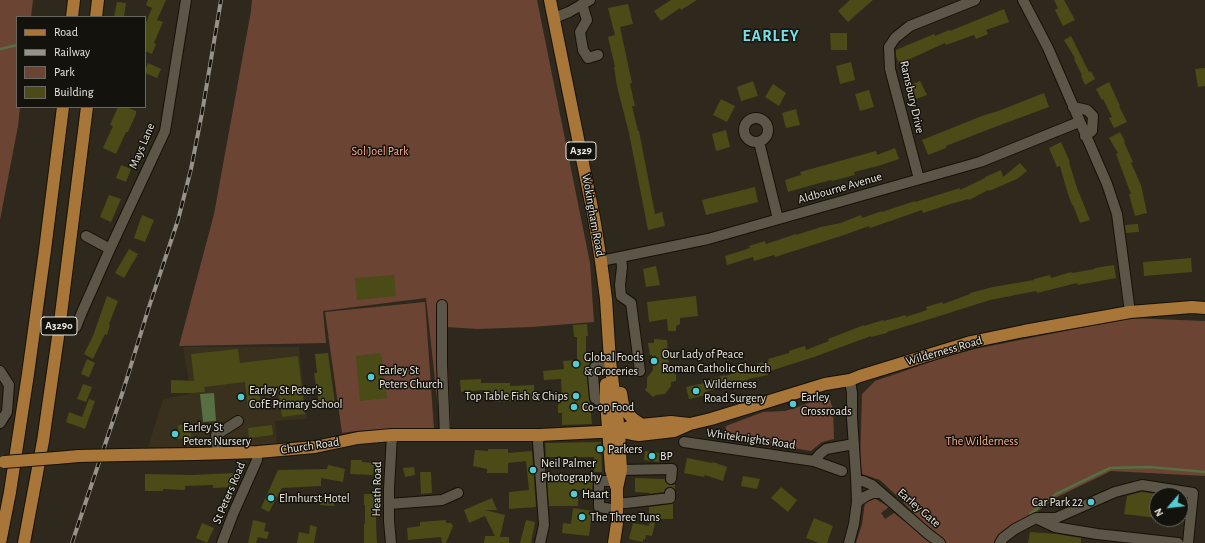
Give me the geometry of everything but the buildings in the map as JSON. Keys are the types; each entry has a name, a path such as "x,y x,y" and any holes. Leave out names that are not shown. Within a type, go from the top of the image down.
{"main road":[{"path":"72,16 74,0"},
{"path":"96,16 98,0"},
{"name":"Wokingham Road","path":"550,0 592,204 606,299 614,432 611,470 615,484 617,506 614,543"},
{"name":"A3290","path":"0,543 10,492 28,374 63,108"},
{"name":"A3290","path":"24,543 43,441 59,330 87,108"},
{"name":"Wilderness Road","path":"614,432 639,435 665,432 682,428 690,424 825,384 850,380 971,342 1130,312 1192,307 1205,308"},
{"path":"610,361 617,369 625,410 633,419 642,425"},
{"name":"Wokingham Road","path":"610,361 606,383 606,401 614,432 620,470 615,484"},
{"name":"Wilderness Road","path":"614,432 630,426 670,422 690,424"},
{"name":"Church Road","path":"2,462 79,456 258,452 315,447 358,438 392,435 540,436 614,432"}],"street":[{"name":"Mays Lane","path":"76,327 164,131 186,0"},
{"name":"Ramsbury Drive","path":"919,179 890,69 889,47 894,38 910,26 975,0"},
{"path":"1023,0 1048,48 1107,184 1117,214 1130,312"},
{"path":"554,18 569,12 586,2 587,20 580,32 583,50 588,58 598,54"},
{"path":"1073,107 1087,110 1093,116 1092,131 1085,136"},
{"name":"Aldbourne Avenue","path":"601,261 708,238 980,162 1079,122"},
{"path":"759,142 778,219"},
{"path":"86,236 110,249"},
{"path":"621,257 621,296 631,303 640,371"},
{"path":"442,305 442,365 445,435"},
{"path":"0,371 9,385 7,412 0,423"},
{"path":"849,543 854,524 857,502 857,481 850,380"},
{"path":"218,453 216,435 238,420"},
{"name":"Heath Road","path":"391,543 389,489 392,435"},
{"path":"540,436 538,442 544,525 540,543"},
{"name":"Whiteknights Road","path":"684,442 814,461 842,471"},
{"path":"814,461 826,449 854,444"},
{"name":"St Peters Road","path":"222,543 257,460 258,452"},
{"path":"620,470 672,469 671,479"},
{"path":"615,484 599,481 599,507 617,506 626,503 670,498 670,493"},
{"path":"857,481 863,481 872,485 880,492"},
{"path":"1000,543 1003,538 1015,529 1036,518 1056,518 1115,492 1142,485 1193,493 1188,543"},
{"path":"857,502 866,496 880,492"},
{"name":"Earley Gate","path":"880,492 940,543"},
{"path":"389,504 442,500 458,493"},
{"path":"1036,518 1055,527 1097,534 1178,543"}],"shaded area":[{"name":"Earley St Peter's CofE Primary School","path":"183,347 299,347 307,419 275,421 277,444 148,447 163,399 191,394"},
{"path":"214,393 216,421 203,422 200,394"}],"green space":[{"path":"0,0 33,0 31,16 16,16 16,108 20,108 18,126 0,220"},
{"name":"Sol Joel Park","path":"252,0 537,0 590,263 594,322 532,327 477,329 446,327 451,427 440,426 426,298 323,311 326,343 179,346 214,214"},
{"path":"425,302 434,429 425,431 408,429 342,433 325,312"},
{"name":"The Wilderness","path":"1130,318 1205,321 1205,476 1111,471 1055,498 996,543 945,543 934,534 903,502 910,496 905,491 898,497 880,480 862,474 860,462 862,394 875,381 942,358 975,349"},
{"path":"824,397 830,400 833,409 834,439 822,442 811,451 725,437 726,426 763,412 785,411"},
{"path":"874,498 889,507 881,513 885,519 894,513 934,543 856,543 862,524 865,502"}],"waterway":[{"path":"0,49 16,45"},
{"path":"1030,514 1056,494 1110,468 1149,467 1205,472"}],"railway":[{"path":"72,543 178,220 191,169 202,113 221,0"}],"place":[{"name":"Our Lady of Peace Roman Catholic Church","path":"654,361"},
{"name":"Global Foods & Groceries","path":"576,364"},
{"name":"Earley St Peters Church","path":"371,377"},
{"name":"Wilderness Road Surgery","path":"696,391"},
{"name":"Top Table Fish & Chips","path":"576,396"},
{"name":"Earley St Peter's CofE Primary School","path":"241,397"},
{"name":"Earley Crossroads","path":"793,404"},
{"name":"Co-op Food","path":"574,407"},
{"name":"Earley St Peters Nursery","path":"175,434"},
{"name":"Parkers","path":"600,449"},
{"name":"BP","path":"652,456"},
{"name":"Neil Palmer Photography","path":"533,470"},
{"name":"Haart","path":"574,494"},
{"name":"Elmhurst Hotel","path":"271,498"},
{"name":"Car Park 22","path":"1091,502"},
{"name":"The Three Tuns","path":"582,517"}],"district":[{"name":"EARLEY","path":"771,36"}]}
